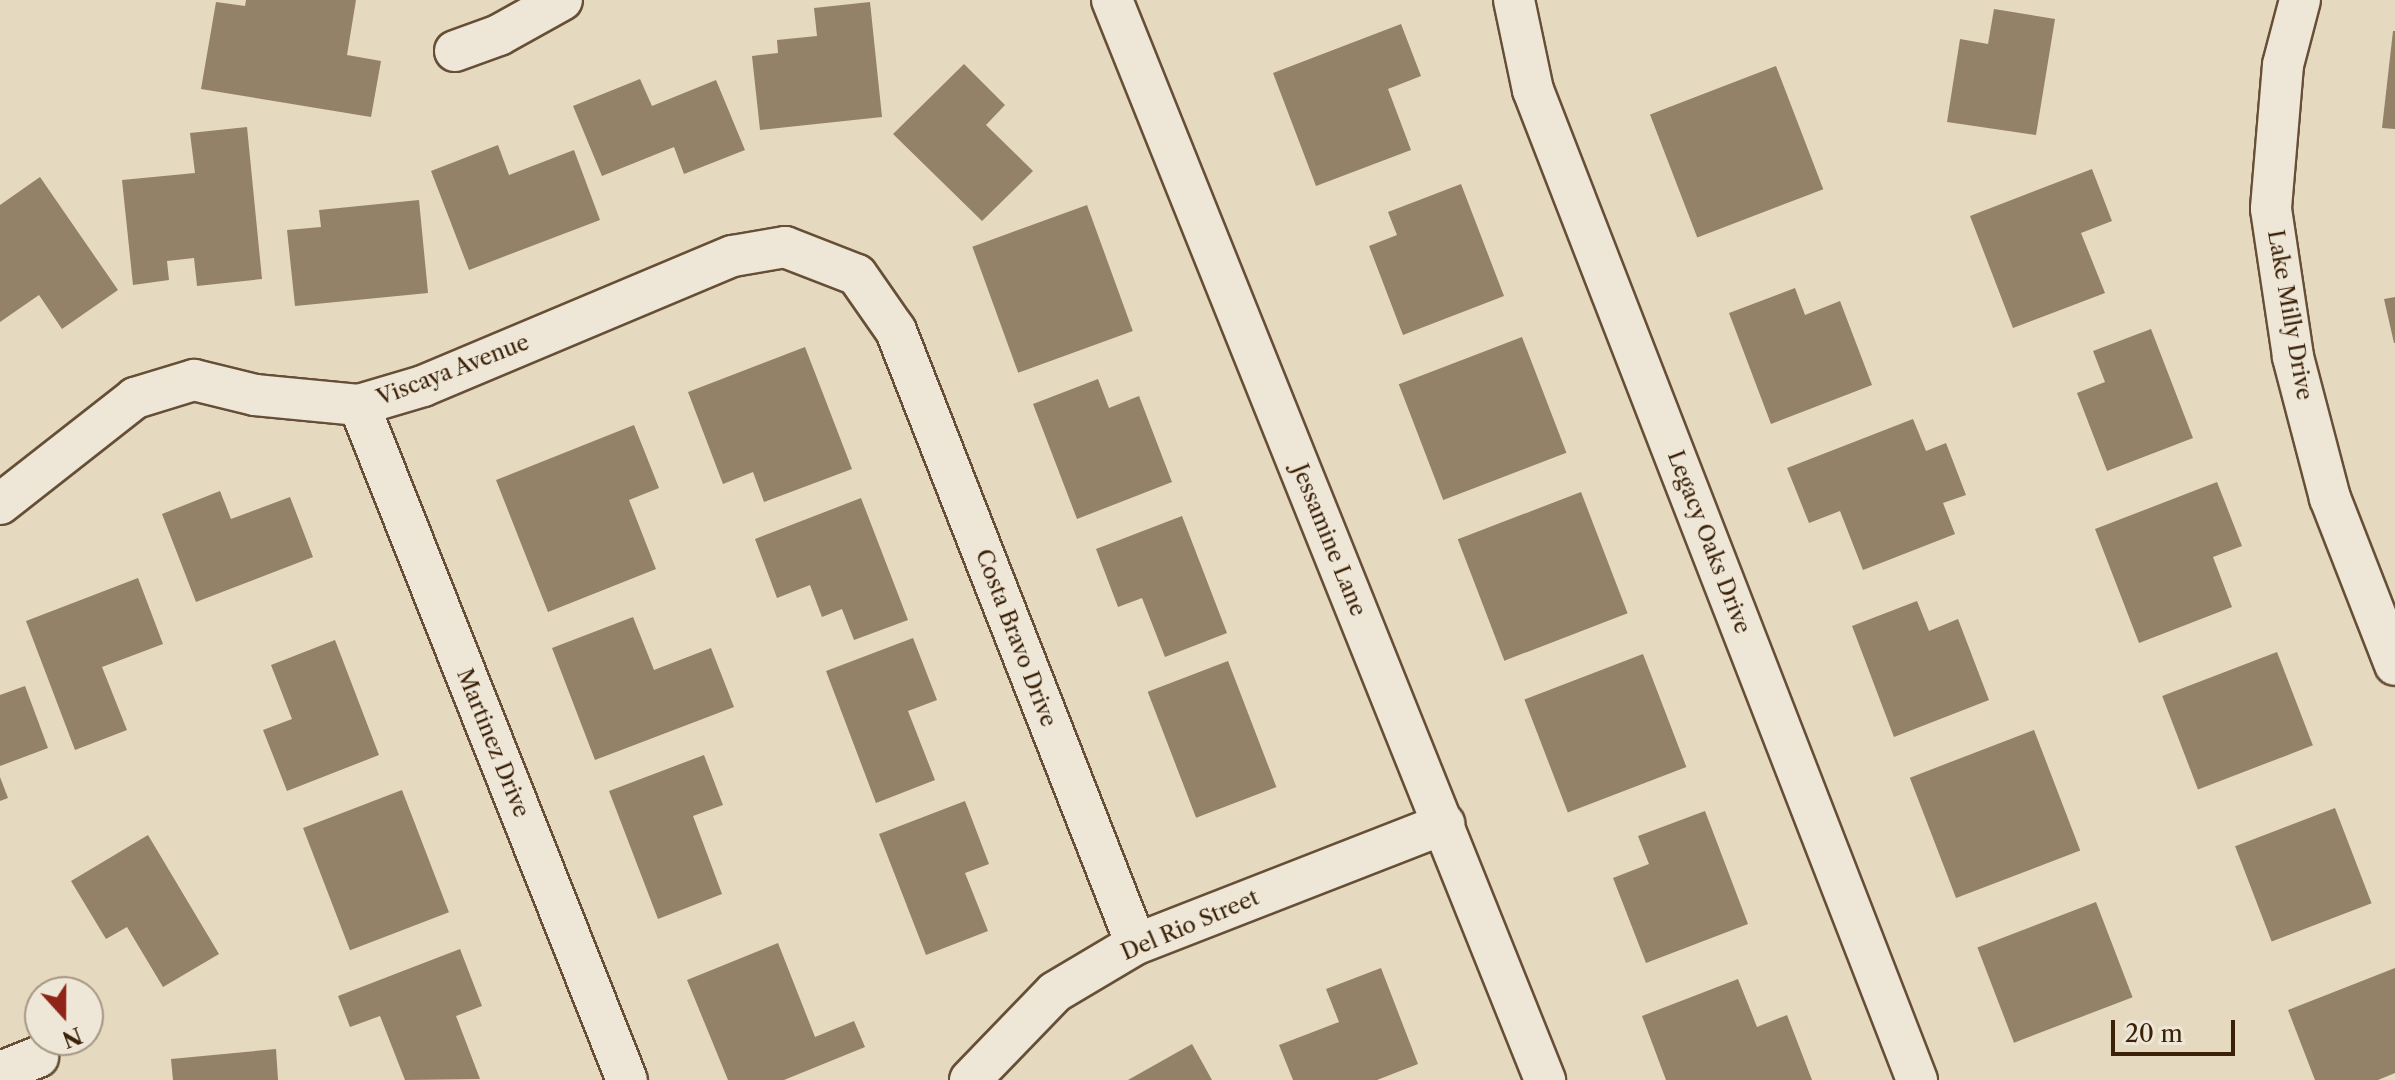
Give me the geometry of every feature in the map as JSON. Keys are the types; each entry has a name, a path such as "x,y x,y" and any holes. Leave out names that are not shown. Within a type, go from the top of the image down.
{"street":[{"path":"455,51 499,35 562,0"},
{"name":"Jessamine Lane","path":"1112,0 1545,1080"},
{"name":"Legacy Oaks Drive","path":"1514,0 1533,90 1917,1080"},
{"name":"Lake Milly Drive","path":"2300,0 2283,65 2271,209 2293,357 2330,498 2395,665"},
{"name":"Viscaya Avenue","path":"0,504 135,398 194,380 255,395 359,405 423,386 733,256 785,247 857,275 896,331"},
{"name":"Costa Bravo Drive","path":"896,331 1136,944"},
{"name":"Martinez Drive","path":"359,405 627,1080"},
{"name":"Del Rio Street","path":"970,1080 1055,992 1136,944 1444,824"},
{"path":"0,1072 38,1057"}],"building":[{"path":"246,0 356,0 347,55 381,61 371,117 201,89 216,2 245,6"},
{"path":"870,2 882,117 760,130 752,56 778,53 777,40 817,36 814,8"},
{"path":"1994,9 2055,19 2036,135 1947,122 1960,39 1988,44"},
{"path":"1401,24 1421,76 1388,89 1411,150 1316,186 1273,73"},
{"path":"2395,31 2395,129 2382,128"},
{"path":"964,64 1005,105 986,125 1033,171 982,221 893,134"},
{"path":"1776,66 1823,189 1697,238 1650,114"},
{"path":"640,79 652,106 716,80 745,150 684,174 674,147 602,176 573,106"},
{"path":"247,127 262,279 197,286 194,258 167,261 169,280 133,285 122,180 195,173 190,133"},
{"path":"498,145 509,175 574,150 600,220 469,270 431,171"},
{"path":"2092,169 2112,221 2081,233 2105,293 2013,328 1970,216"},
{"path":"40,177 118,290 62,329 39,295 0,322 0,205"},
{"path":"1461,184 1504,296 1403,335 1369,246 1397,235 1388,212"},
{"path":"419,200 428,293 295,306 287,230 321,227 319,210"},
{"path":"1087,205 1133,331 1018,373 972,247"},
{"path":"1795,288 1805,315 1840,301 1872,385 1771,424 1729,313"},
{"path":"2395,297 2395,343 2394,343 2384,299"},
{"path":"2151,329 2193,438 2107,471 2077,393 2105,382 2093,351"},
{"path":"1522,337 1566,453 1443,500 1399,384"},
{"path":"805,347 852,469 764,502 753,472 723,484 688,392"},
{"path":"1098,379 1109,408 1139,396 1172,482 1077,519 1033,404"},
{"path":"1913,419 1926,451 1946,443 1966,495 1943,503 1955,534 1863,570 1840,511 1809,523 1787,468"},
{"path":"634,425 659,488 629,500 656,569 548,612 496,480"},
{"path":"2217,482 2242,546 2213,557 2232,607 2139,643 2095,529"},
{"path":"220,491 231,519 290,497 313,557 196,602 162,514"},
{"path":"1581,492 1628,613 1504,661 1458,539"},
{"path":"861,498 908,620 854,640 842,609 822,617 810,585 777,598 755,539"},
{"path":"1182,516 1227,633 1165,657 1142,598 1118,607 1096,549"},
{"path":"138,578 163,644 102,667 127,730 75,750 26,621"},
{"path":"1917,601 1929,631 1958,619 1989,700 1894,737 1852,626"},
{"path":"633,617 654,670 711,648 734,707 595,760 552,648"},
{"path":"913,638 937,700 908,711 935,780 876,803 826,671"},
{"path":"335,640 379,755 287,791 263,730 292,719 271,665"},
{"path":"2277,652 2313,745 2198,789 2162,696"},
{"path":"1643,654 1686,767 1568,812 1524,700"},
{"path":"1228,661 1276,787 1196,818 1148,692"},
{"path":"25,686 48,748 0,766 0,695"},
{"path":"2034,730 2080,850 1956,898 1910,778"},
{"path":"704,755 723,805 693,816 722,894 658,919 609,791"},
{"path":"0,777 8,798 0,801"},
{"path":"402,790 449,912 350,950 303,828"},
{"path":"965,801 989,864 965,873 988,931 926,955 879,834"},
{"path":"2335,808 2372,903 2272,942 2235,846"},
{"path":"1705,811 1748,924 1646,963 1613,878 1649,864 1638,836"},
{"path":"148,835 219,954 163,987 127,927 106,939 71,881"},
{"path":"2096,902 2133,997 2014,1043 1977,948"},
{"path":"778,943 815,1037 854,1021 865,1047 784,1080 728,1080 687,980"},
{"path":"460,949 482,1006 456,1016 480,1079 405,1080 380,1016 350,1027 338,996"},
{"path":"1381,968 1418,1064 1377,1080 1293,1080 1279,1045 1339,1022 1326,989"},
{"path":"2395,968 2395,1073 2378,1080 2315,1080 2288,1010"},
{"path":"1738,979 1757,1027 1787,1015 1812,1080 1666,1080 1642,1016"},
{"path":"1192,1044 1212,1080 1128,1080"},
{"path":"276,1049 278,1080 173,1080 171,1059"}]}
